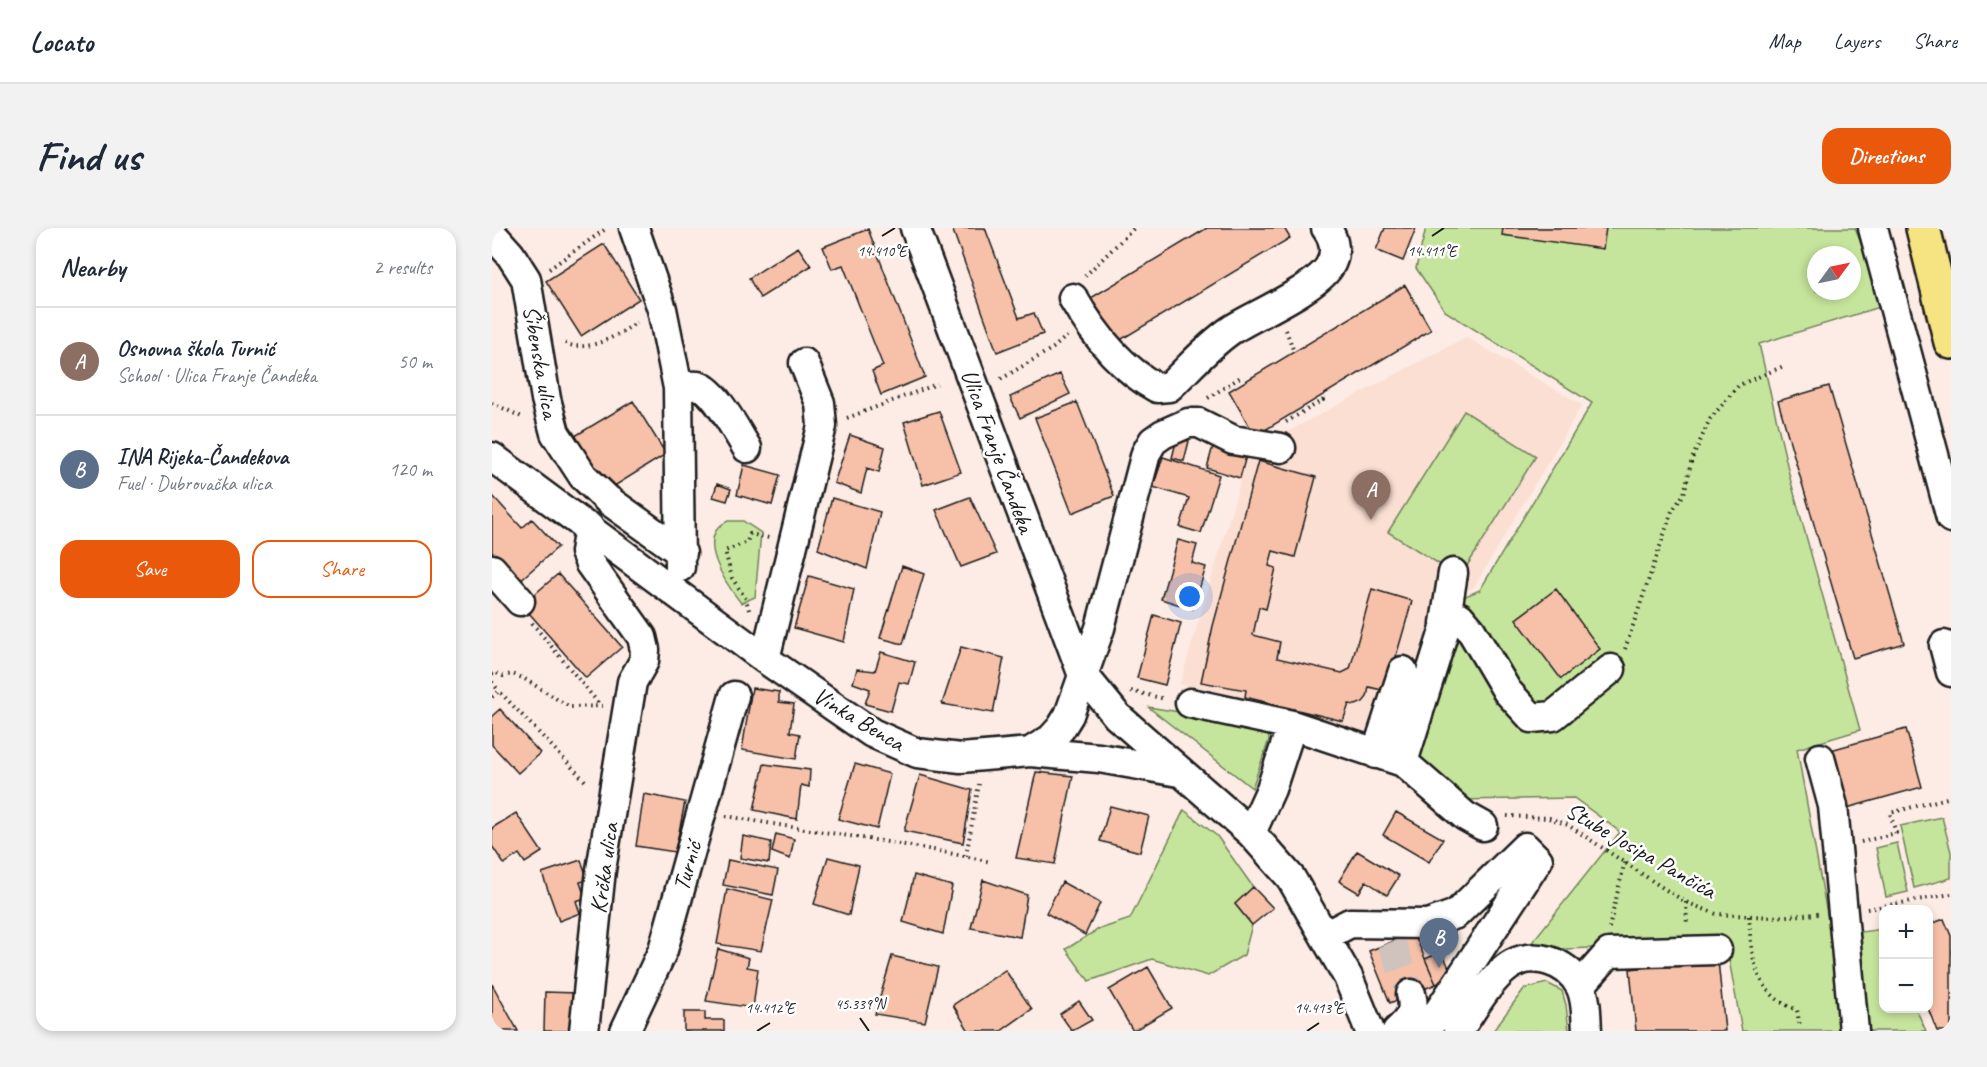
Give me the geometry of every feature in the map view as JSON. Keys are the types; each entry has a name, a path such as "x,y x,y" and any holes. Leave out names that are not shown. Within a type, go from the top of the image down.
{"main road":[{"path":"1923,228 1951,342"}],"street":[{"path":"634,228 662,309 678,388 682,553 678,593"},
{"name":"Ulica Franje Čandeka","path":"915,228 1082,673 1117,716 1251,833 1291,878 1327,935 1348,977 1370,1031"},
{"path":"1079,287 1105,345 1127,367 1157,388 1169,387 1229,332 1299,290 1328,268 1334,249 1333,240 1326,228"},
{"path":"1874,228 1951,518"},
{"name":"Šibenska ulica","path":"492,234 510,254 526,279 536,326 546,399 555,433 583,476 608,500 682,553"},
{"path":"765,659 822,426 820,403 804,363"},
{"path":"678,388 698,386 704,388 717,402 747,448"},
{"path":"1030,752 1051,739 1062,728 1100,628 1146,453 1153,441 1162,434 1188,423 1199,423 1233,440 1281,448"},
{"name":"Vinka Benca","path":"492,457 765,659 872,733 917,753 961,758 1030,752 1100,758 1179,772"},
{"path":"589,527 585,552 590,564 630,619 642,638 645,650 644,661 632,682 614,802"},
{"path":"492,569 520,601"},
{"path":"1403,762 1445,623 1453,573"},
{"path":"1445,623 1449,615 1460,617 1471,630 1507,691 1532,718 1553,716 1611,669"},
{"path":"1376,754 1403,671"},
{"name":"Turnić","path":"625,1031 663,950 734,696"},
{"path":"1190,703 1292,724 1403,762 1474,821"},
{"path":"1251,833 1271,789 1292,724"},
{"path":"1820,758 1833,806 1854,1031"},
{"name":"Krčka ulica","path":"585,1031 601,870 614,802"},
{"path":"1327,935 1350,923 1385,933 1428,924 1456,914 1525,848 1538,860 1426,1031"},
{"path":"1580,986 1609,953 1717,950"},
{"path":"1458,1031 1494,980 1508,966 1522,958 1540,958 1556,963 1571,973 1580,986 1585,1005 1587,1031"},
{"path":"1397,1031 1411,1017 1414,1005 1411,994"}],"path":[{"path":"543,273 607,228"},
{"path":"1079,287 1134,228"},
{"path":"561,342 572,347 587,346 628,329 639,320"},
{"path":"994,383 1053,348 1070,333"},
{"path":"1287,339 1294,352"},
{"path":"1611,669 1622,657 1634,629 1672,510 1684,494 1692,459 1710,419 1738,385 1784,366"},
{"path":"838,422 937,384"},
{"path":"492,403 531,422"},
{"path":"749,610 746,599 732,578 725,551 747,542 750,534 771,539"},
{"path":"520,601 519,610 601,706"},
{"path":"492,674 494,672 503,676 512,674 523,678 570,707 628,706"},
{"name":"Krčka ulica","path":"492,682 600,796 614,802"},
{"path":"492,697 499,691"},
{"path":"1132,692 1152,696"},
{"path":"966,856 981,774"},
{"path":"1837,849 1896,833 1890,813 1951,797"},
{"path":"702,812 826,834 935,848 991,862"},
{"name":"Stube Josipa Pančića","path":"1474,821 1549,818 1568,825 1686,902 1716,914 1749,916 1825,914"},
{"path":"1609,953 1608,931 1624,861"},
{"path":"1859,910 1951,894"},
{"path":"1749,916 1751,950 1761,980 1772,996 1797,1010 1800,1027"}],"shaded area":[{"path":"1466,337 1582,405 1473,589 1445,593 1396,741 1180,684 1249,452"}],"green space":[{"path":"1426,228 1855,228 1878,287 1880,307 1759,344 1791,482 1860,730 1797,749 1831,936 1879,930 1879,1013 1918,1013 1926,1031 1742,1031 1726,943 1565,949 1529,946 1620,832 1574,798 1457,800 1417,759 1454,601 1480,590 1592,403 1445,311 1416,268"},
{"path":"1464,411 1536,456 1460,577 1388,532"},
{"path":"728,521 743,521 761,533 755,597 741,603 727,584 713,548 713,537 718,528"},
{"path":"1148,707 1267,726 1269,740 1252,788"},
{"path":"1184,810 1217,836 1253,887 1235,904 1252,925 1244,955 1208,976 1152,959 1089,981 1066,949 1097,930 1130,919"},
{"path":"1942,817 1951,852 1951,878 1914,888 1900,826"},
{"path":"1897,843 1908,892 1886,897 1876,848"},
{"path":"1547,983 1562,991 1569,1031 1493,1031 1524,989"}],"building":[{"path":"952,228 985,228 1019,318 1034,313 1043,334 997,352"},
{"path":"1207,228 1284,228 1290,238 1112,345 1086,301"},
{"path":"1385,228 1416,228 1403,261 1376,250"},
{"path":"1503,228 1606,228 1603,249 1502,235"},
{"path":"868,229 925,377 881,395 872,371 883,366 843,265 832,269 823,247"},
{"path":"604,244 639,299 581,336 546,281"},
{"path":"798,247 811,266 760,298 749,278"},
{"path":"1405,285 1431,330 1255,436 1229,391"},
{"path":"1060,374 1070,394 1020,418 1010,397"},
{"path":"1829,386 1904,643 1853,658 1778,401"},
{"path":"633,401 666,454 608,490 575,436"},
{"path":"1077,402 1114,496 1072,513 1035,418"},
{"path":"939,411 961,472 923,485 904,422"},
{"path":"850,435 885,447 879,472 867,468 861,493 834,483"},
{"path":"1177,438 1189,441 1184,461 1172,458"},
{"path":"1213,446 1246,456 1240,478 1207,468"},
{"path":"1163,457 1219,475 1201,533 1180,527 1189,498 1153,487"},
{"path":"1258,461 1316,477 1295,557 1273,551 1269,566 1276,568 1266,609 1259,607 1253,635 1280,642 1277,658 1342,673 1350,669 1372,589 1412,601 1386,691 1369,687 1367,697 1363,702 1356,705 1349,704 1343,721 1245,697 1246,690 1201,682 1213,626"},
{"path":"744,465 780,475 772,505 737,495"},
{"path":"717,484 731,489 727,501 713,497"},
{"path":"492,495 522,528 532,519 558,547 518,582 492,553"},
{"path":"970,497 996,554 961,567 936,510"},
{"path":"832,498 880,512 867,569 818,549"},
{"path":"1178,540 1197,545 1192,563 1206,567 1193,609 1161,599"},
{"path":"902,566 924,574 903,644 880,638"},
{"path":"558,574 622,647 586,678 522,605"},
{"path":"809,576 854,589 844,642 794,628"},
{"path":"1556,589 1600,649 1561,679 1516,619"},
{"path":"1154,615 1181,623 1165,685 1137,678"},
{"path":"961,647 1004,658 993,713 942,704"},
{"path":"881,652 915,662 909,684 899,682 891,711 865,704 870,689 853,683 857,669 875,671"},
{"path":"752,688 779,692 779,702 794,704 790,732 800,734 796,759 742,750"},
{"path":"500,709 540,753 518,773 492,745 492,716"},
{"path":"1906,729 1922,787 1843,809 1827,751"},
{"path":"764,764 810,770 809,787 801,785 797,819 754,810"},
{"path":"855,764 890,774 877,829 838,819"},
{"path":"1036,772 1073,776 1055,864 1016,858"},
{"path":"920,775 972,790 963,843 904,831"},
{"path":"644,794 685,802 675,852 636,846"},
{"path":"1110,806 1149,816 1140,852 1100,841"},
{"path":"1396,812 1443,839 1429,862 1383,835"},
{"path":"516,813 542,852 525,863 519,854 504,864 492,846 492,828"},
{"path":"776,834 794,839 790,859 772,852"},
{"path":"743,836 771,842 769,863 740,858"},
{"path":"1357,851 1399,876 1387,895 1366,881 1359,893 1339,881"},
{"path":"828,857 859,865 849,915 814,904"},
{"path":"581,860 588,880 580,882 585,898 576,901 580,913 559,921 542,873"},
{"path":"728,860 778,870 773,895 723,885"},
{"path":"914,875 952,886 943,934 903,922"},
{"path":"983,880 1027,895 1020,937 971,928"},
{"path":"1062,882 1100,903 1085,935 1046,913"},
{"path":"1253,887 1273,908 1252,925 1235,904"},
{"path":"727,889 773,900 761,951 717,944"},
{"path":"1944,919 1951,936 1951,1031 1937,1031 1930,1013 1933,1013 1933,923"},
{"path":"1414,933 1436,984 1390,1003 1369,951"},
{"path":"718,949 749,958 747,967 758,969 753,1008 706,1001"},
{"path":"1442,952 1453,977 1436,984 1425,959"},
{"path":"892,956 938,967 925,1022 875,1014"},
{"path":"1718,960 1725,1031 1636,1031 1630,969"},
{"path":"1148,967 1172,1008 1133,1031 1109,990"},
{"path":"1005,970 1032,1009 1001,1031 969,1031 953,1005"},
{"path":"492,984 518,1031 492,1031"},
{"path":"545,992 577,993 576,1031 544,1031"},
{"path":"1079,1001 1092,1020 1072,1031 1060,1014"},
{"path":"684,1012 705,1012 705,1020 724,1020 724,1031 684,1031"}],"tunnel":[{"path":"1391,942 1411,994"}],"place":[{"name":"Osnovna škola Turnić","path":"1371,520"},
{"name":"INA Rijeka-Čandekova","path":"1439,968"}]}
